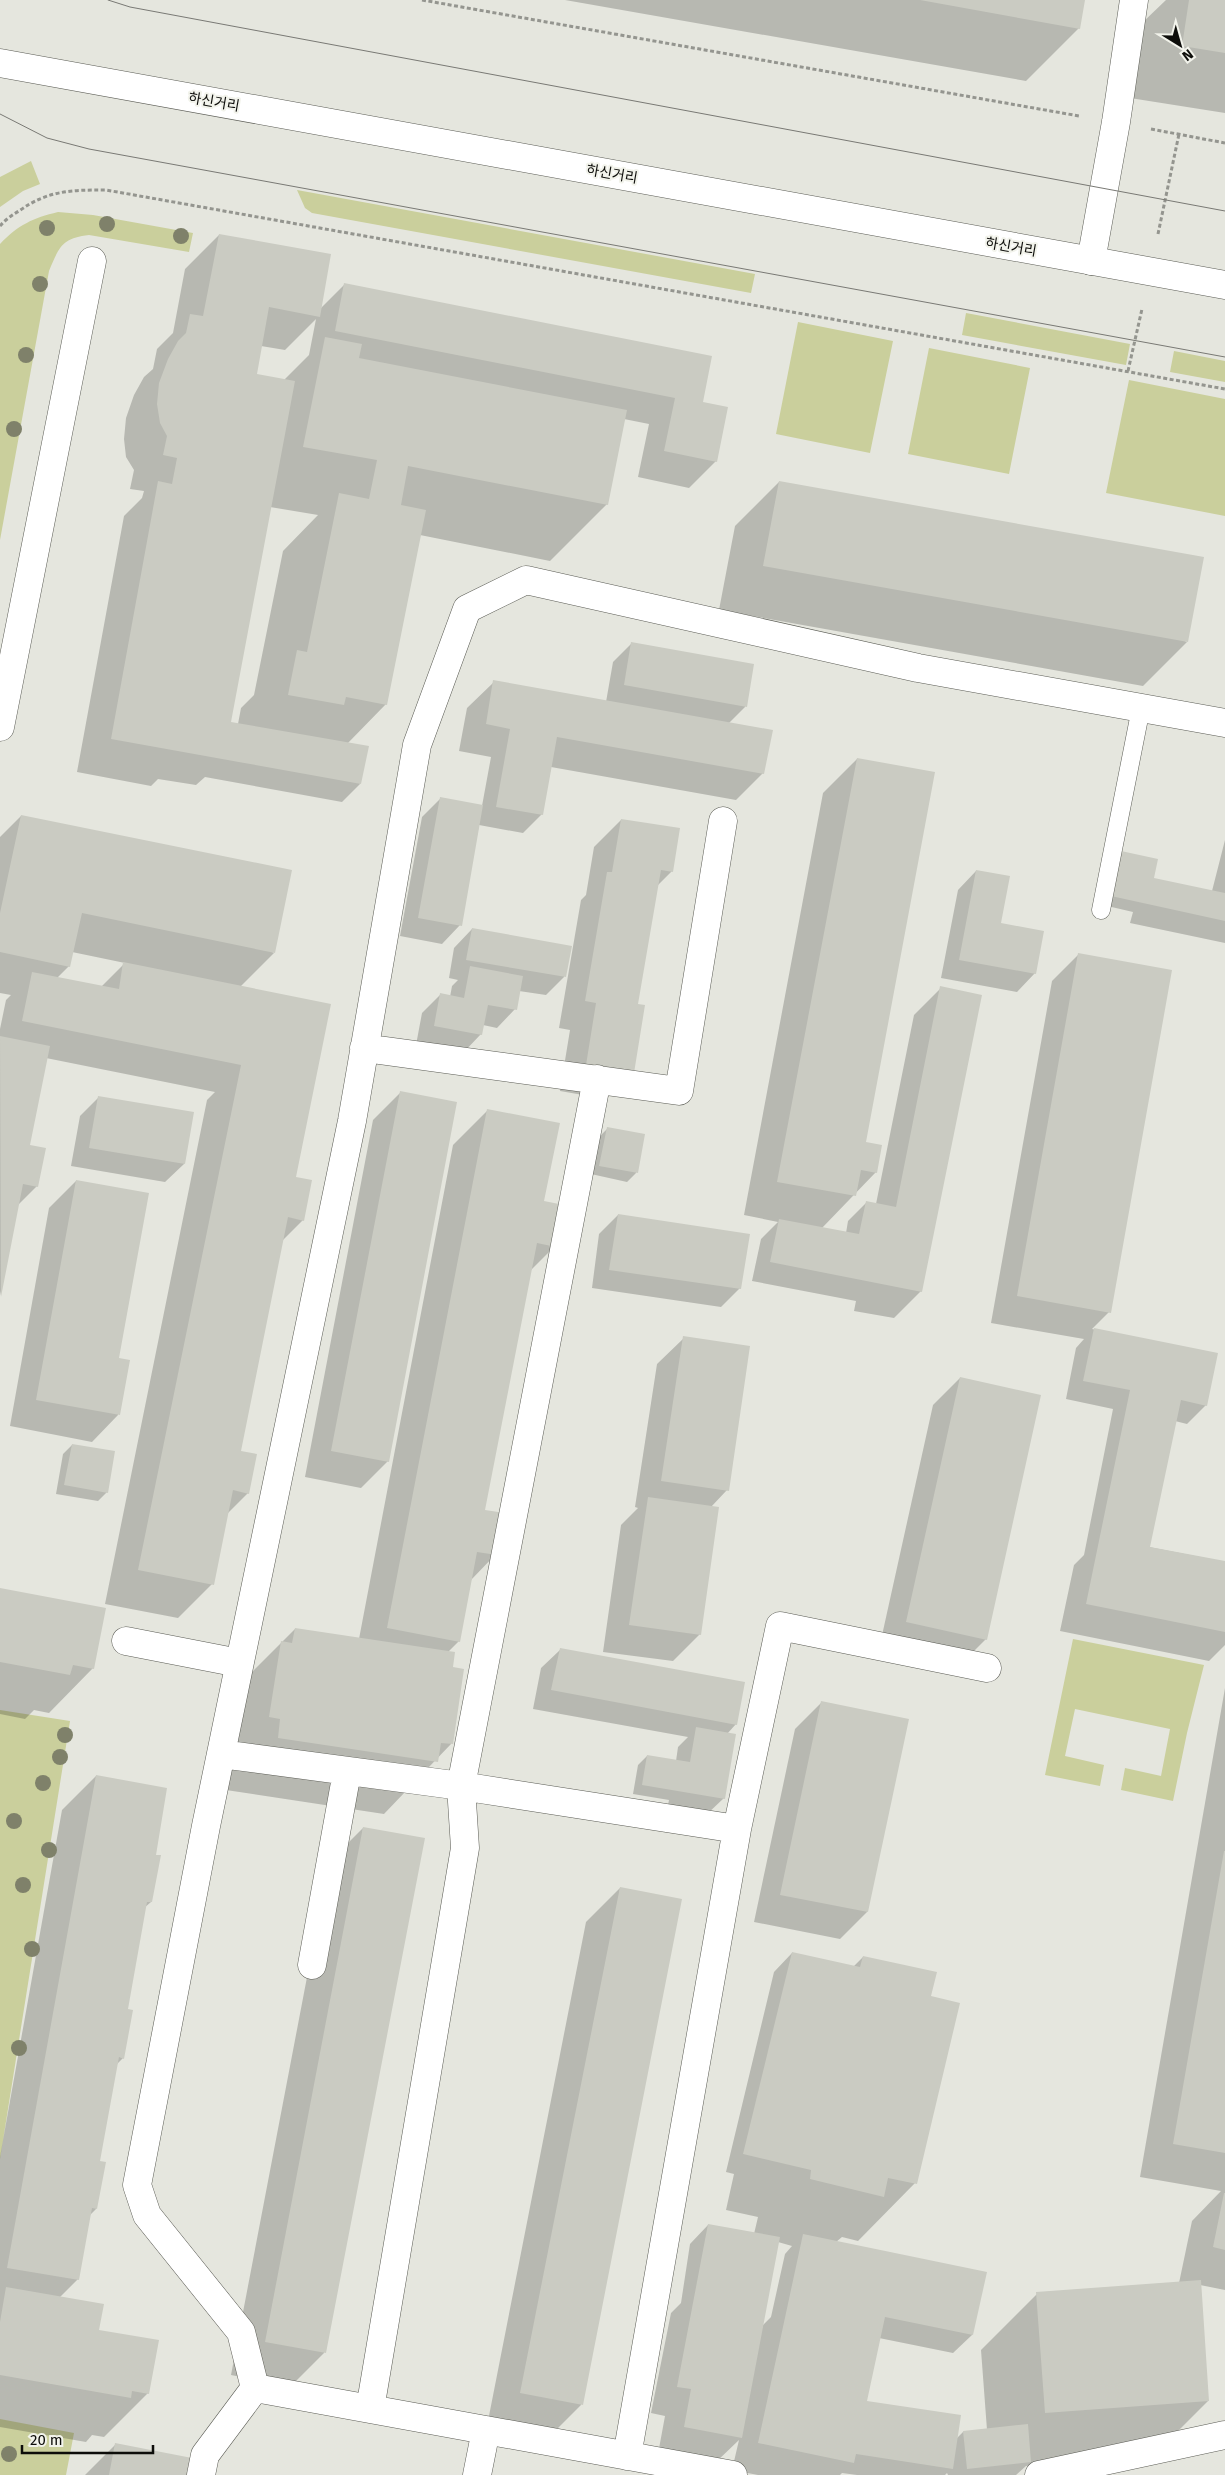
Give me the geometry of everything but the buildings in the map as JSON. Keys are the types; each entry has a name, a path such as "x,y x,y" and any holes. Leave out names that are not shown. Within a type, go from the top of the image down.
{"street":[{"path":"1091,261 1116,122 1134,0"},
{"name":"하신거리","path":"0,63 1225,285"},
{"path":"0,727 92,261"},
{"path":"201,2475 205,2455 232,2422 255,2388 241,2332 147,2215 138,2185 239,1663 352,1121 417,745 467,609 526,580 918,668 1225,723"},
{"path":"364,1048 680,1090 723,821"},
{"path":"370,2409 465,1848 461,1786 597,1079"},
{"path":"627,2456 738,1829 780,1626 987,1668"},
{"path":"126,1641 239,1663"},
{"path":"221,1754 461,1786 738,1829"},
{"path":"312,1965 347,1772"},
{"path":"255,2388 733,2475"},
{"path":"477,2475 486,2430"},
{"path":"1039,2475 1225,2435"}],"lane":[{"path":"1101,910 1141,708"}],"path":[{"path":"422,0 1116,122 1225,143"},
{"path":"0,226 26,206 47,194 73,190 106,190 1225,389"}],"green space":[{"path":"31,161 40,184 23,191 0,207 0,177"},
{"path":"297,190 755,274 751,293 312,213 305,208"},
{"path":"58,212 93,215 193,233 189,252 89,235 67,241 59,250 49,271 0,540 0,244 26,223"},
{"path":"966,313 1130,344 1126,365 962,335"},
{"path":"798,322 893,341 870,453 776,434"},
{"path":"929,348 1030,368 1009,474 908,454"},
{"path":"1174,351 1225,361 1225,382 1170,372"},
{"path":"1129,380 1225,399 1225,516 1106,493"},
{"path":"1073,1639 1204,1665 1173,1801 1121,1790 1125,1768 1161,1776 1170,1729 1075,1709 1065,1756 1104,1765 1100,1786 1045,1775"},
{"path":"0,1710 70,1721 0,2159"},
{"path":"0,2419 74,2433 66,2475 0,2475"}],"tram line":[{"path":"108,0 130,7 1225,211"},
{"path":"0,114 47,138 89,149 1225,357"}]}
